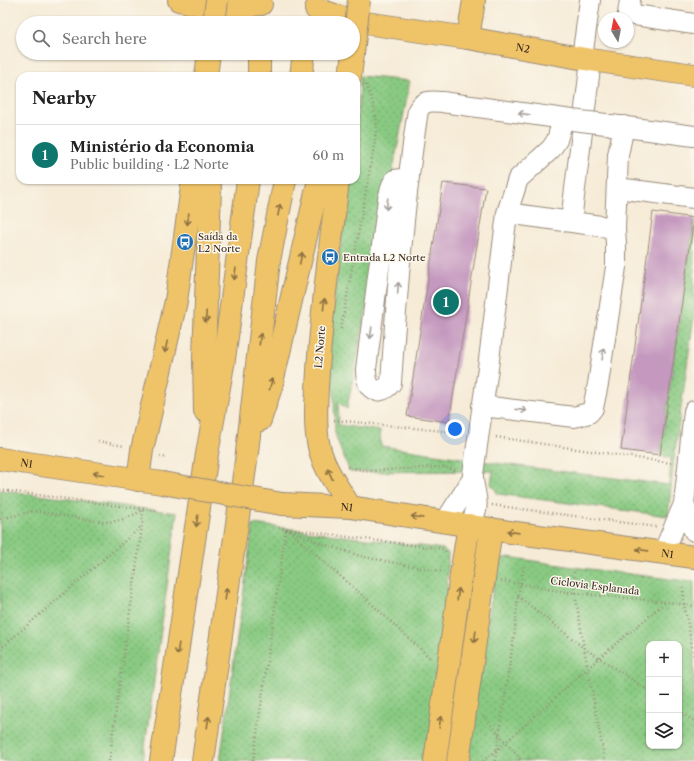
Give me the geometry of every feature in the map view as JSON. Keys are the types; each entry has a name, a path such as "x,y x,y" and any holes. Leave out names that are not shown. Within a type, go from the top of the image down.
{"main road":[{"path":"179,0 229,16"},
{"path":"359,16 360,0"},
{"path":"468,38 474,0"},
{"path":"217,11 264,2"},
{"path":"253,16 254,12 264,2"},
{"name":"N2","path":"312,11 329,16"},
{"name":"N2","path":"360,23 468,38 587,59 694,75"},
{"path":"207,72 208,60"},
{"path":"258,72 259,60"},
{"path":"302,72 303,60"},
{"path":"138,480 142,450 176,301 192,184"},
{"path":"207,454 204,401 204,358 210,184"},
{"path":"161,761 207,454 224,359 247,184"},
{"path":"203,761 246,461 269,261 284,184"},
{"path":"246,461 271,386 318,184"},
{"name":"L2 Norte","path":"338,184 320,346 316,420 318,443 326,464 334,481 350,507"},
{"name":"N1","path":"0,459 162,483 282,504 350,507 491,529 694,557"},
{"path":"435,761 460,575 469,525"},
{"path":"458,761 491,529"}],"street":[{"path":"571,221 587,59 590,0"},
{"path":"630,0 628,14 694,24"},
{"path":"408,178 395,180 388,199 366,368 367,378 370,385 376,390 387,388 391,383 399,271 408,178 418,110 425,102 430,101 694,136"},
{"path":"469,525 476,513 477,506 472,477 488,368 507,213 518,179 554,144 567,120"},
{"path":"482,406 574,417 589,413 593,408 616,268 615,228 618,155 615,125"},
{"path":"617,188 694,198"},
{"path":"507,213 615,228"},
{"path":"663,553 684,504 694,411"},
{"path":"446,522 472,477"},
{"path":"684,504 694,531"}],"path":[{"path":"340,334 375,141 377,122 372,100 360,78"},
{"path":"316,420 478,435 688,466"},
{"path":"342,466 367,471 440,467 472,477"},
{"path":"0,490 158,511"},
{"path":"490,505 673,530"},
{"path":"0,519 34,511 104,522 115,522 133,516 143,510"},
{"path":"109,761 143,510"},
{"path":"0,649 142,526"},
{"path":"279,528 443,549"},
{"path":"286,529 323,544 364,557 447,572"},
{"path":"286,529 363,596 433,660"},
{"path":"253,761 286,529"},
{"path":"495,761 515,629 518,596 524,565"},
{"path":"574,572 575,593 584,648 589,667 605,761"},
{"name":"Ciclovia Esplanada","path":"494,580 575,593 694,606"},
{"path":"683,587 684,604 694,657"},
{"path":"518,596 584,648 646,689"},
{"path":"483,761 599,658 666,602"},
{"path":"478,711 522,761"},
{"path":"682,713 694,721"}],"green space":[{"path":"360,76 410,81 347,409 338,402 339,425 380,431 381,446 495,463 669,485 671,458 660,455 694,220 694,316 674,458 668,516 498,494 491,484 493,471 350,472 335,433 334,396 329,343 348,184 360,184"},
{"path":"0,490 177,513 143,761 0,761"},
{"path":"253,524 443,549 448,553 447,609 426,761 220,761"},
{"path":"508,557 573,567 694,582 694,761 465,761 497,563 500,559"}],"building":[{"path":"443,183 486,188 449,422 407,416"},
{"path":"653,212 694,218 660,455 621,450"}],"place":[{"name":"Saída da L2 Norte","path":"185,242"},
{"name":"Entrada L2 Norte","path":"330,257"},
{"name":"Ministério da Economia","path":"446,302"}]}
